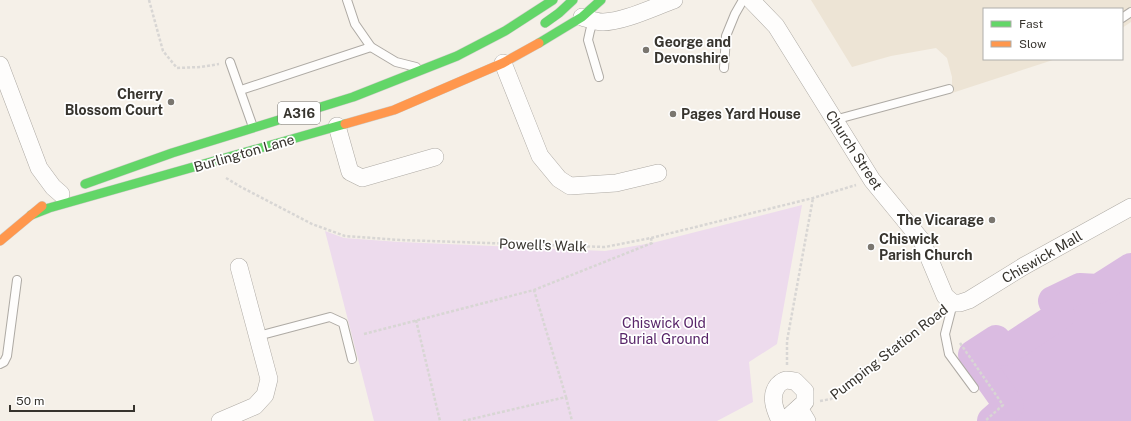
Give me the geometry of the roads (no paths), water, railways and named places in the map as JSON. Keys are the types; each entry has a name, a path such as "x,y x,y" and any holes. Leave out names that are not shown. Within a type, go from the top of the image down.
{"highway":[{"name":"Burlington Lane","path":"31,214 259,137 353,97 457,56 506,31 553,0"},
{"path":"540,27 573,0"},
{"name":"Burlington Lane","path":"0,241 45,204 69,191 139,165 259,137 337,126 394,110 503,63 544,40 588,19 601,0"},
{"name":"A316","path":"196,156 259,137"},
{"name":"A316","path":"139,165 177,161"}],"street":[{"path":"588,19 603,22 620,20 674,0"},
{"name":"Church Street","path":"751,0 776,26 872,180 922,242 945,296 952,303"},
{"path":"503,63 540,156 559,179 570,186 616,184 658,173"},
{"path":"0,65 39,168 53,187 69,191"},
{"path":"337,126 350,172 362,178 435,157"},
{"name":"Chiswick Mall","path":"952,303 960,303 969,300 1024,266 1131,208"},
{"path":"220,421 255,406 265,395 269,379 239,267"},
{"path":"780,421 773,399 774,390 784,380 795,381 805,391 803,415 784,421"}],"lane":[{"path":"347,0 355,24 371,47 396,62 424,69"},
{"path":"724,68 726,36 735,14 743,0"},
{"path":"588,19 590,31 588,40 599,78"},
{"path":"241,90 371,47"},
{"path":"230,62 259,137"},
{"path":"834,120 948,89"},
{"path":"0,364 4,362 7,356 17,280"},
{"path":"952,303 945,334 949,354 974,388"},
{"path":"258,336 330,318 343,323 352,359"}],"waterway":[{"path":"992,421 1009,406 973,355 996,340 1005,351 1060,315 1053,301 1080,288 1098,289 1131,268"}],"place":[{"name":"George and Devonshire","path":"646,50"},
{"name":"Cherry Blossom Court","path":"171,102"},
{"name":"Pages Yard House","path":"673,114"},
{"name":"The Vicarage","path":"992,220"},
{"name":"Chiswick Parish Church","path":"871,247"}],"park label":[{"name":"Chiswick Old Burial Ground","path":"664,332"}]}
